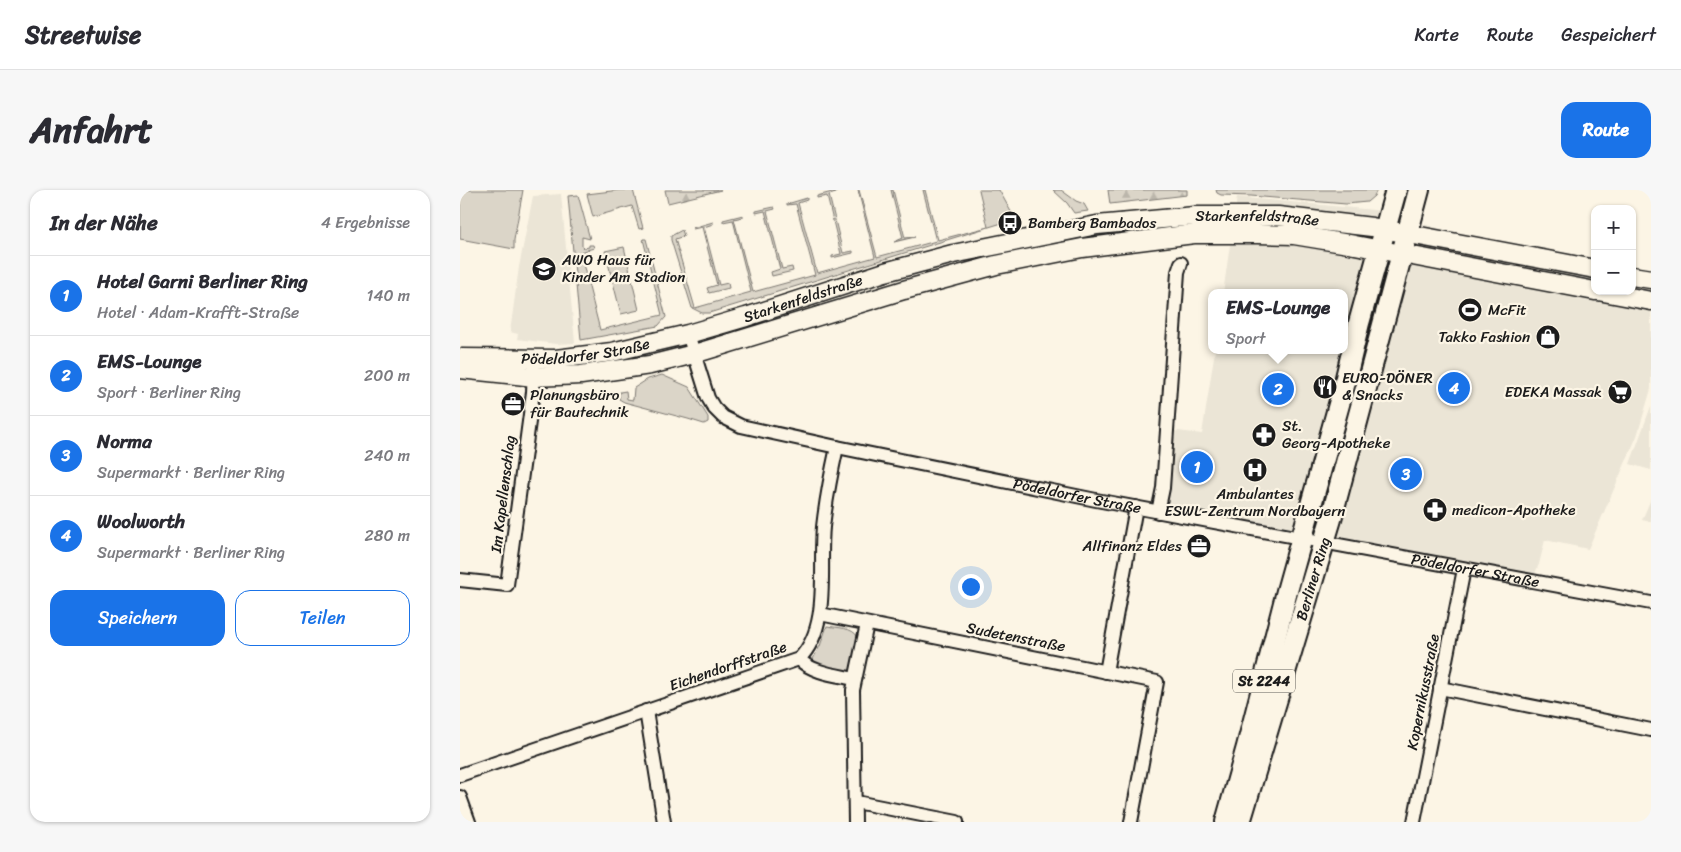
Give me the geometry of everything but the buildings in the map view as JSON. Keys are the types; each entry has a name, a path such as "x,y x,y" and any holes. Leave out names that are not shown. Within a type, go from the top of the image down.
{"main road":[{"name":"Berliner Ring","path":"1226,822 1286,592 1396,190"},
{"name":"Berliner Ring","path":"1240,822 1324,543 1419,190"},
{"name":"Starkenfeldstraße","path":"688,334 920,262 1097,225 1195,216 1278,216 1363,226 1591,268"},
{"name":"Starkenfeldstraße","path":"694,354 926,284 996,265 1082,248 1194,234 1294,235 1591,290"},
{"path":"920,262 926,284"},
{"path":"1636,277 1651,279"},
{"name":"Starkenfeldstraße","path":"1618,295 1651,301"},
{"name":"Pödeldorfer Straße","path":"460,369 534,368 556,359 599,354 688,334"},
{"name":"Pödeldorfer Straße","path":"460,358 581,375 650,366 694,354"}],"street":[{"path":"1158,512 1163,488 1178,272 1181,263"},
{"name":"Pödeldorfer Straße","path":"688,334 708,398 723,417 741,426 1158,512 1651,603"},
{"name":"Im Kapellenschlag","path":"460,580 507,585 534,368"},
{"name":"Eichendorffstraße","path":"460,775 799,659 812,642 820,614 823,527 837,447"},
{"path":"1106,672 1136,507"},
{"name":"Kopernikusstraße","path":"1414,822 1464,569"},
{"name":"Sudetenstraße","path":"820,614 1157,682 1131,822"},
{"path":"855,822 853,690 867,624"},
{"path":"799,659 812,668 855,679"},
{"path":"1440,688 1651,730"},
{"path":"646,711 664,822"},
{"path":"460,797 469,822"},
{"path":"856,802 956,822"}],"shaded area":[{"name":"AWO Haus für Kinder Am Stadion","path":"561,194 575,343 556,344 517,339 518,334 510,332 519,267 533,196"},
{"path":"1237,197 1374,210 1591,272 1591,295 1636,295 1636,285 1651,289 1651,389 1637,436 1588,549 1545,540 1539,564 1533,578 1161,508 1170,430 1202,434 1214,354 1348,354 1348,289 1224,289"},
{"path":"1651,406 1651,470 1630,464"},
{"path":"1651,499 1651,522 1642,520"}],"green space":[{"path":"460,190 523,190 514,249 460,239"},
{"path":"633,190 643,228 639,229 632,206 593,217 587,194"},
{"path":"665,190 721,190 668,203"},
{"path":"858,190 877,257 936,241 923,190 925,190 938,240 988,227 979,190 999,190 1015,219 709,313 702,313 692,308 671,236 682,230 684,236 675,239 695,308 751,292 733,220 723,222 723,220 743,215 743,217 734,219 753,292 815,275 796,204 787,205 807,198 807,200 798,203 817,273 875,257"},
{"path":"891,190 893,190 905,238 915,237 894,242 903,238"},
{"path":"1053,190 1061,190 1076,201 1084,204 1088,211 1074,213 1067,203"},
{"path":"1108,190 1187,190 1187,195 1110,204"},
{"path":"1216,190 1377,190 1374,196 1367,202 1346,204 1221,195"},
{"path":"836,191 836,193 829,195 843,253 853,251 853,253 832,258 832,256 841,254 827,196 817,198 817,196"},
{"path":"578,195 590,239 582,237 582,246 584,248 593,245 594,248 580,252 600,330 662,315 643,239 646,239 666,317 658,326 581,340 568,196"},
{"path":"774,207 775,209 767,211 782,269 792,267 793,271 772,276 771,272 780,269 765,211 756,213 756,211"},
{"path":"713,222 713,224 704,227 719,285 728,283 729,288 709,293 707,288 717,285 702,227 692,228"},
{"path":"624,247 639,310 621,314 605,251"},
{"path":"662,375 689,387 708,417 708,422 704,424 619,399 620,392 626,391 627,399 633,400 634,388 648,379"},
{"path":"827,626 852,631 858,637 850,671 816,664 813,659"}],"place":[{"name":"Bamberg Bambados","path":"1010,223"},
{"name":"AWO Haus für Kinder Am Stadion","path":"544,269"},
{"name":"McFit","path":"1470,310"},
{"name":"Takko Fashion","path":"1548,337"},
{"name":"EURO-DÖNER & Snacks","path":"1325,387"},
{"name":"Woolworth","path":"1454,388"},
{"name":"EMS-Lounge","path":"1278,389"},
{"name":"EDEKA Massak","path":"1620,392"},
{"name":"Planungsbüro für Bautechnik","path":"513,404"},
{"name":"St. Georg-Apotheke","path":"1264,435"},
{"name":"Hotel Garni Berliner Ring","path":"1197,467"},
{"name":"Ambulantes ESWL-Zentrum Nordbayern","path":"1255,470"},
{"name":"Norma","path":"1406,474"},
{"name":"medicon-Apotheke","path":"1435,510"},
{"name":"Allfinanz Eldes","path":"1199,546"}]}
